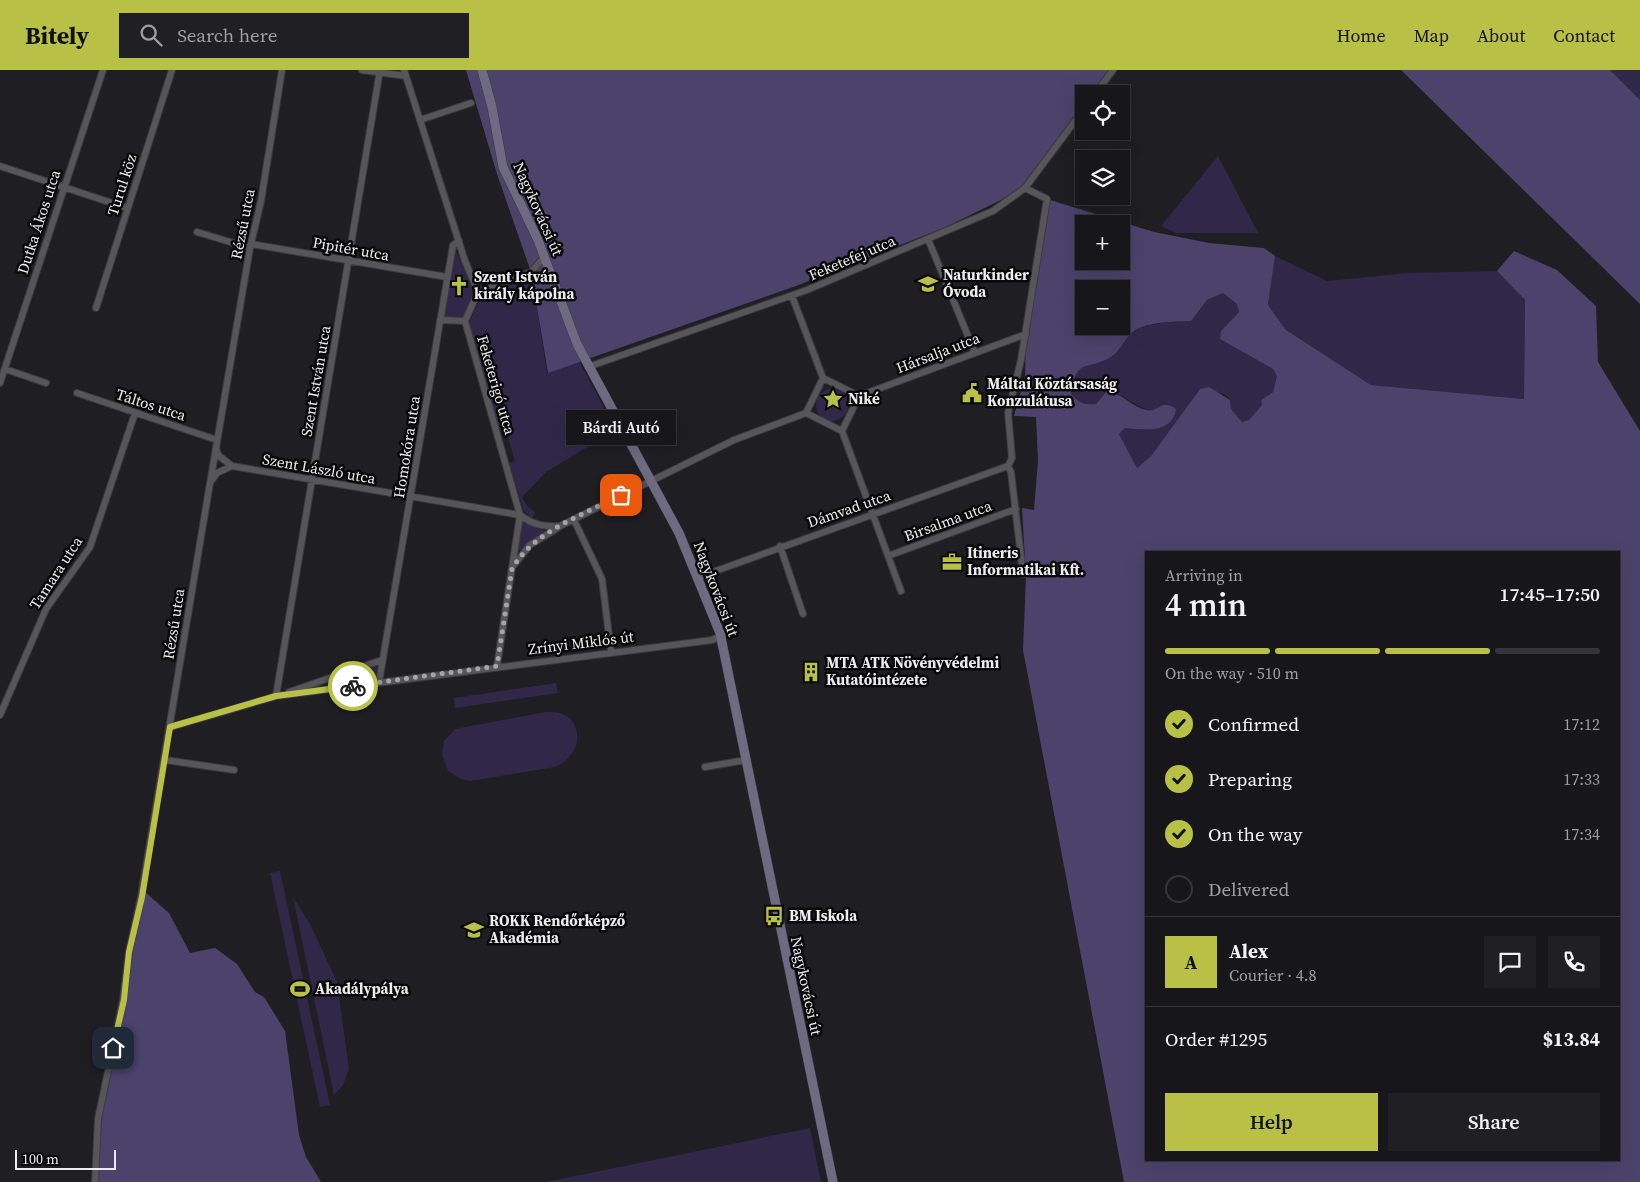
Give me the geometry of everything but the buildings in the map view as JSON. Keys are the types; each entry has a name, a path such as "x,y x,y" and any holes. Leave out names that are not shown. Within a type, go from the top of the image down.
{"street":[{"name":"Dutka Ákos utca","path":"0,383 103,70"},
{"name":"Turul köz","path":"96,308 172,70"},
{"name":"Rézsű utca","path":"95,1182 98,1119 124,1000 129,952 142,897 208,489 251,246 261,201 282,70"},
{"path":"362,70 405,73 459,241 478,292 531,272 545,256"},
{"name":"Nagykovácsi út","path":"482,70 491,102 502,167 545,256 577,344 699,577 724,635 746,760 833,1182"},
{"path":"1102,85 1113,70"},
{"name":"Szent István utca","path":"276,696 350,262 380,71"},
{"path":"420,120 471,103"},
{"name":"Feketefej utca","path":"588,367 792,296 993,211 1025,188 1075,121"},
{"path":"0,166 127,208"},
{"path":"1024,574 1011,472 1008,466 1012,458 1008,413 1026,334 1047,199 1025,188"},
{"name":"Pipitér utca","path":"197,232 251,246 447,277"},
{"path":"928,239 975,353"},
{"name":"Homokóra utca","path":"379,682 447,277 453,245 459,241"},
{"name":"Feketerigó utca","path":"478,292 465,321 520,515 497,666"},
{"path":"792,296 823,378 859,396 842,431"},
{"path":"440,320 465,321"},
{"name":"Hársalja utca","path":"859,396 1026,334"},
{"path":"5,369 46,383"},
{"path":"512,569 520,556 530,546 560,526 734,440 806,413 823,378"},
{"name":"Táltos utca","path":"76,393 217,440"},
{"name":"Tamara utca","path":"0,715 46,610 90,547 136,412"},
{"path":"806,413 842,431 901,591"},
{"path":"208,489 217,473 232,466 219,456 216,448"},
{"name":"Szent László utca","path":"232,466 520,515 536,525 560,526"},
{"name":"Dámvad utca","path":"699,577 780,546 1008,466"},
{"name":"Birsalma utca","path":"888,556 1016,509"},
{"path":"574,520 602,579 611,652"},
{"path":"780,546 803,614"},
{"name":"Zrínyi Miklós út","path":"276,696 497,666 712,640 724,635"},
{"name":"Zrínyi Miklós út","path":"170,727 276,696 382,660"},
{"path":"165,760 234,770"},
{"path":"705,767 746,760"}],"shaded area":[{"path":"466,70 1109,70 1110,72 1101,85 1075,85 1075,120 1025,188 946,227 796,286 548,373 531,272 497,174"},
{"path":"1401,70 1610,70 1640,100 1640,304"},
{"path":"1610,70 1640,70 1640,100"},
{"path":"1218,156 1258,233 1176,233 1161,226"},
{"path":"1047,199 1099,215 1075,215 1075,270 1130,270 1130,225 1154,232 1209,243 1264,248 1275,256 1268,305 1286,330 1371,385 1524,399 1525,300 1497,271 1514,251 1557,270 1596,306 1598,362 1640,431 1640,1182 1124,1182 1023,650 1026,577 1022,508 1034,510 1038,461 1036,417 1014,416 1025,376 1026,334","holes":["1223,293 1237,304 1239,312 1221,331 1220,339 1273,369 1277,376 1273,392 1261,400 1262,405 1249,420 1242,422 1231,409 1230,400 1209,387 1200,389 1151,456 1137,468 1119,434 1125,428 1156,429 1163,427 1169,423 1176,409 1167,405 1152,410 1142,409 1107,391 1096,404 1082,403 1071,394 1077,374 1084,367 1111,357 1131,334 1140,328 1147,325 1191,321 1207,300"]},
{"path":"456,251 475,295 464,317 444,317"},
{"path":"1275,256 1327,281 1409,273 1497,271 1525,300 1524,399 1371,385 1286,330 1268,305"},
{"path":"532,277 547,373 579,361 611,421 591,432 596,442 546,472 522,497 527,506 535,512 532,519 524,511 509,463 515,461 504,425 498,426 469,323 482,295"},
{"path":"1223,293 1237,304 1239,312 1221,331 1220,339 1273,369 1277,376 1273,392 1261,400 1262,405 1249,420 1242,422 1231,409 1230,399 1224,394 1200,389 1151,456 1137,468 1119,434 1125,428 1150,430 1154,410 1142,407 1113,392 1107,391 1096,404 1082,403 1071,395 1077,375 1084,367 1111,357 1134,331 1140,328 1154,324 1191,321 1207,300"},
{"path":"832,389 838,390 843,394 847,399 847,411 843,416 838,420 832,421 826,420 821,416 817,411 816,405 817,399 821,394 826,390"},
{"path":"522,522 545,531 521,551 518,549"},
{"path":"377,666 376,681 330,687 331,680"},
{"path":"556,683 558,693 455,708 454,698"},
{"path":"546,712 559,713 568,717 574,724 577,733 577,742 573,752 566,760 555,767 470,781 461,779 448,771 442,754 444,741 455,729"},
{"name":"Akadálypálya","path":"280,871 330,1105 320,1107 270,873"},
{"path":"143,890 169,913 190,953 215,948 237,964 255,992 264,997 285,1031 299,1135 306,1157 321,1182 95,1182 95,1149"},
{"path":"293,897 310,924 337,982 349,1069 343,1085 334,1095"},
{"path":"810,1128 821,1182 546,1182"}],"way so far":[{"path":"353,686 497,666 512,569 520,556 541,537 621,495"}],"place":[{"name":"Naturkinder Óvoda","path":"928,284"},
{"name":"Szent István király kápolna","path":"459,286"},
{"name":"Máltai Köztársaság Konzulátusa","path":"972,393"},
{"name":"Niké","path":"833,399"},
{"name":"Bárdi Autó","path":"621,495"},
{"name":"Itineris Informatikai Kft.","path":"952,562"},
{"name":"MTA ATK Növényvédelmi Kutatóintézete","path":"811,672"},
{"name":"BM Iskola","path":"774,916"},
{"name":"ROKK Rendőrképző Akadémia","path":"474,930"},
{"name":"Akadálypálya","path":"300,989"}],"route":[{"path":"113,1048 124,1000 129,952 142,897 170,727 276,696 353,686"}]}
